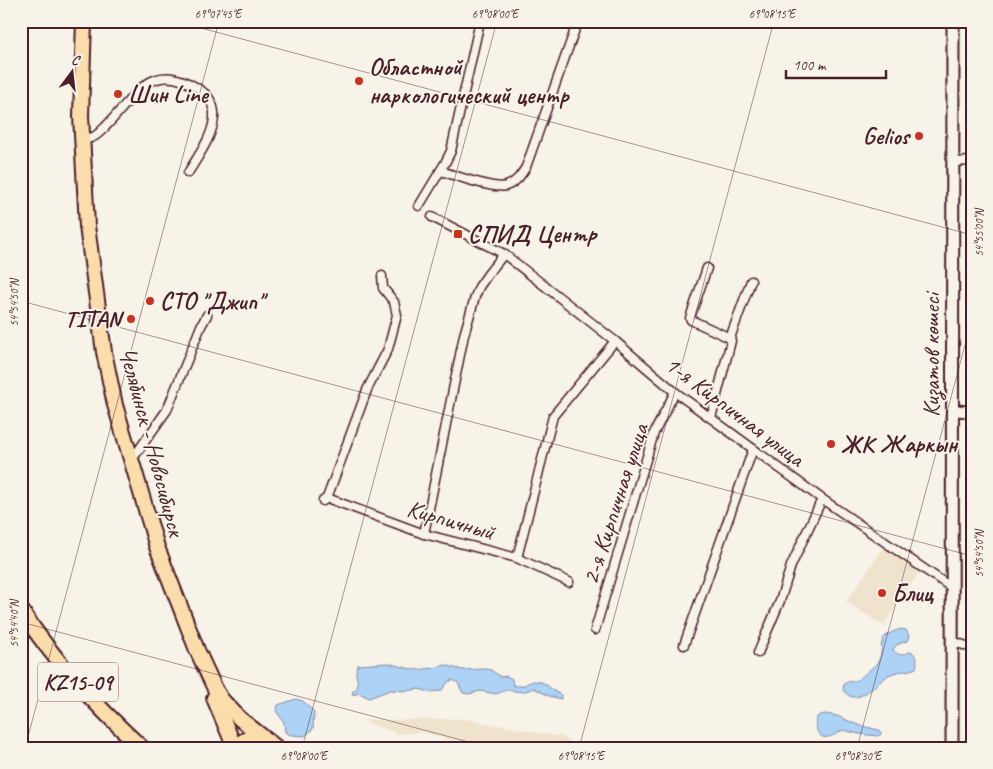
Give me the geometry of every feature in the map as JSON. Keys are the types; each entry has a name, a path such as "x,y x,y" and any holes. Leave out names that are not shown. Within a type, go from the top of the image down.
{"highway":[{"name":"Челябинск - Новосибирск","path":"84,21 81,89 87,226 102,342 115,405 157,547 197,650 222,700 240,720 276,747"},
{"name":"KZ15-09","path":"21,610 46,650 133,748"},
{"name":"KZ15-09","path":"21,610 39,637 62,665 142,748"},
{"path":"197,650 233,746 242,738 251,737 262,739 276,747"}],"main road":[{"name":"Кизатов көшесі","path":"952,748 953,21"}],"street":[{"path":"419,206 451,151 480,21"},
{"path":"441,171 497,187 507,186 517,180 526,167 578,21"},
{"path":"83,139 90,139 98,134 124,107 134,93 151,80 162,77 185,82 206,94 215,110 214,122 209,136 188,173"},
{"path":"952,162 972,162"},
{"name":"1-я Кирпичная улица","path":"432,217 504,254 675,392 822,499 952,588"},
{"path":"424,534 464,334 475,297 488,274 504,254"},
{"path":"707,268 690,318 730,338"},
{"name":"Кирпичный","path":"382,276 383,288 394,302 397,308 397,315 388,349 367,390 325,500 424,534 517,558 569,582"},
{"path":"711,418 730,338 751,281"},
{"path":"131,461 167,410 200,326 207,315"},
{"path":"517,558 553,416 614,341"},
{"name":"2-я Кирпичная улица","path":"595,630 654,432 675,392"},
{"path":"953,410 972,412"},
{"path":"684,646 753,450"},
{"path":"758,653 780,601 791,566 822,499"},
{"path":"952,641 972,648"}],"shaded area":[{"path":"884,547 920,571 883,626 846,602"},
{"path":"465,719 563,737 578,748 477,748 423,732 398,734 361,720"}],"water":[{"path":"901,629 906,630 909,636 907,641 896,645 893,650 900,655 912,652 917,659 916,668 889,675 860,696 848,695 843,690 844,684 857,680 874,666 880,658 883,640 892,632"},
{"path":"387,663 416,670 445,665 462,670 491,670 501,677 507,676 512,679 513,685 517,686 536,681 544,683 561,695 561,699 549,696 534,688 523,692 506,690 496,694 480,691 469,694 463,693 458,683 453,680 448,682 441,691 429,692 419,689 407,691 390,690 369,698 359,693 353,695 352,692 357,689 356,671 358,665"},
{"path":"296,699 303,701 314,712 313,729 305,736 291,735 285,732 284,722 276,711 278,705"},
{"path":"826,714 879,730 881,734 878,736 859,734 843,730 832,736 820,736 816,726 816,718"}],"place":[{"name":"Областной наркологический центр","path":"359,81"},
{"name":"Шин Line","path":"118,94"},
{"name":"Gelios","path":"919,136"},
{"name":"СПИД Центр","path":"458,234"},
{"name":"СТО \"Джип\"","path":"150,301"},
{"name":"TITAN","path":"131,319"},
{"name":"ЖК Жаркын","path":"831,444"},
{"name":"Блиц","path":"882,593"}]}
